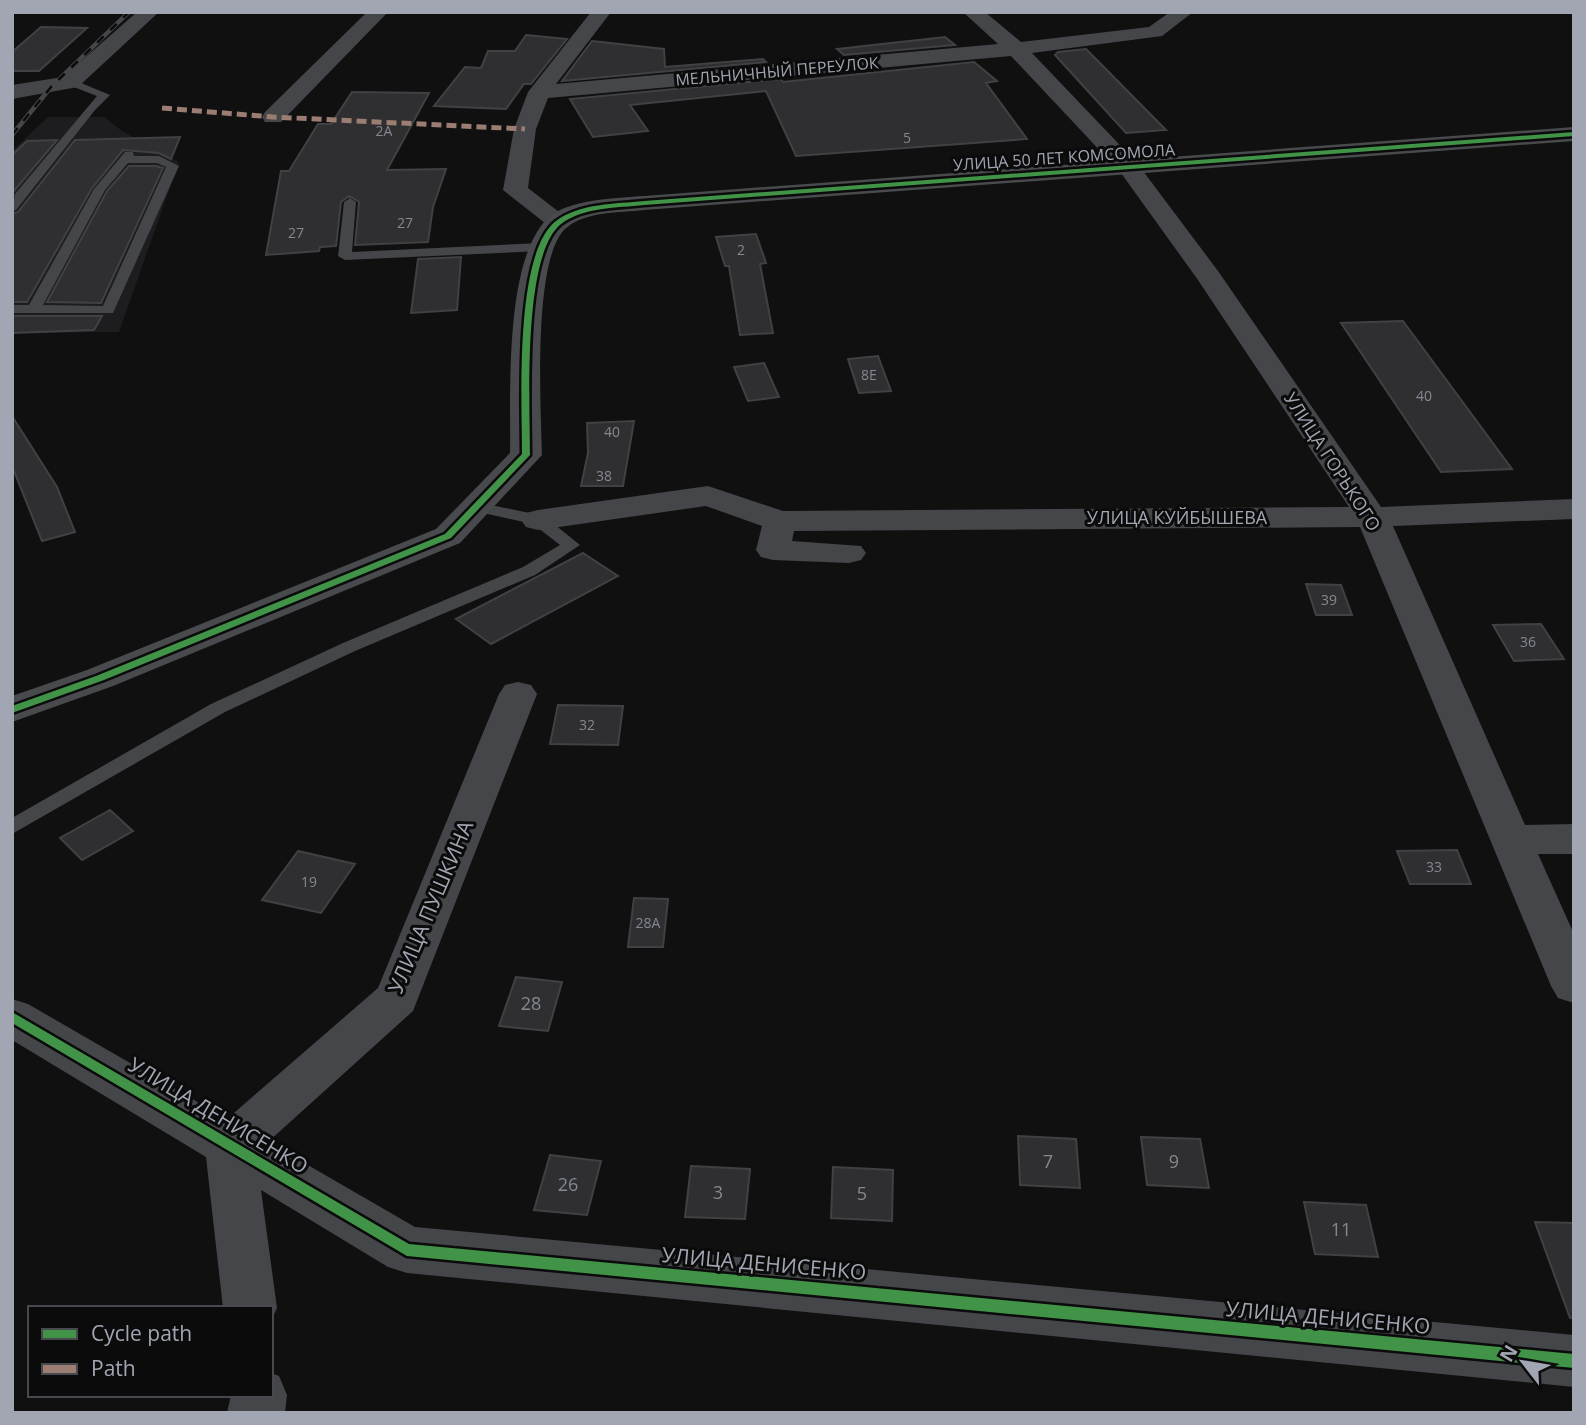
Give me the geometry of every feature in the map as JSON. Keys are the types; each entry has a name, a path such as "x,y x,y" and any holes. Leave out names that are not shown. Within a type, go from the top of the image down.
{"street":[{"path":"12,92 70,82 149,12"},
{"path":"272,117 377,12"},
{"path":"12,710 100,678 448,536 526,455 528,308 542,247 550,230 559,222 515,190 525,129 539,92 601,12"},
{"name":"УЛИЦА ГОРЬКОГО","path":"973,12 1016,49 1129,168 1209,277 1372,517 1574,986"},
{"name":"МЕЛЬНИЧНЫЙ ПЕРЕУЛОК","path":"539,92 1016,49 1155,32 1183,12"},
{"name":"УЛИЦА 50 ЛЕТ КОМСОМОЛА","path":"559,222 600,208 644,203 1574,134"},
{"name":"УЛИЦА КУЙБЫШЕВА","path":"538,520 708,496 780,521 1372,517 1574,509"},
{"path":"780,521 773,550 849,553"},
{"name":"УЛИЦА ПУШКИНА","path":"230,1146 397,998 518,694"},
{"path":"1511,841 1574,839"},
{"name":"УЛИЦА ДЕНИСЕНКО","path":"12,1017 407,1250 1574,1361"},
{"path":"230,1146 250,1306"}],"lane":[{"path":"12,207 29,181 74,132 90,106 106,95 70,82"},
{"path":"12,309 107,310 173,166 159,160 127,156 100,189 34,309"},
{"path":"350,202 345,256 542,247"},
{"path":"12,828 218,708 349,647 529,571 571,545 538,520 476,507"}],"shaded area":[{"path":"48,117 104,117 122,131 179,162 119,332 12,333 12,151"}],"building":[{"path":"41,27 87,28 39,71 12,71 12,52"},
{"path":"526,35 567,39 531,84 524,84 506,109 434,106 465,67 481,68 488,51 515,51"},
{"path":"945,37 955,45 844,55 837,49"},
{"path":"592,41 664,49 665,67 763,59 766,62 562,81"},
{"path":"1086,49 1166,130 1126,133 1055,55 1058,52"},
{"path":"974,62 997,81 986,83 1027,139 796,156 766,91 630,105 648,131 593,137 570,99 781,79 783,82"},
{"path":"352,92 429,93 387,170 446,169 433,207 428,242 355,245 359,202 349,196 341,202 336,246 320,247 319,251 266,255 281,171 289,171 318,124 331,124"},
{"path":"180,137 171,159 159,153 123,150 92,188 27,302 12,302 12,214 18,212 75,140"},
{"path":"57,140 12,194 12,155 27,141"},
{"path":"129,166 163,168 101,303 47,302 107,191"},
{"path":"756,234 766,263 760,264 773,333 740,335 729,266 725,266 716,237"},
{"path":"461,257 457,310 411,313 418,259"},
{"path":"12,316 102,316 94,330 12,333"},
{"path":"1403,321 1512,469 1441,472 1341,323"},
{"path":"878,356 891,391 859,393 848,359"},
{"path":"764,363 779,397 748,401 734,367"},
{"path":"12,416 57,487 75,532 42,541 12,466"},
{"path":"634,421 623,486 581,486 588,453 587,423"},
{"path":"583,553 618,576 491,644 456,619"},
{"path":"1306,584 1341,585 1352,615 1316,615"},
{"path":"1541,624 1564,659 1514,661 1493,625"},
{"path":"558,705 623,706 618,745 550,744"},
{"path":"110,810 133,831 82,860 60,838"},
{"path":"1457,850 1471,884 1410,884 1397,851"},
{"path":"298,851 355,864 321,913 262,900"},
{"path":"634,898 668,899 663,947 628,947"},
{"path":"516,977 562,982 548,1031 499,1026"},
{"path":"1018,1136 1076,1139 1080,1188 1020,1185"},
{"path":"1141,1137 1200,1139 1209,1188 1147,1185"},
{"path":"550,1155 601,1161 587,1215 534,1210"},
{"path":"691,1166 750,1169 745,1219 685,1217"},
{"path":"833,1167 893,1170 892,1221 831,1218"},
{"path":"1304,1202 1366,1205 1378,1257 1315,1254"},
{"path":"1535,1222 1574,1223 1574,1317 1570,1318"}],"railway":[{"path":"12,135 51,87 129,12"}],"marked path":[{"path":"162,108 273,117 525,129"}],"cycle path":[{"path":"12,710 100,678 448,536 526,455 526,369 536,266 544,241 556,224 565,218 598,208 644,203 1574,134"},
{"path":"12,1017 407,1250 1574,1361"}]}
